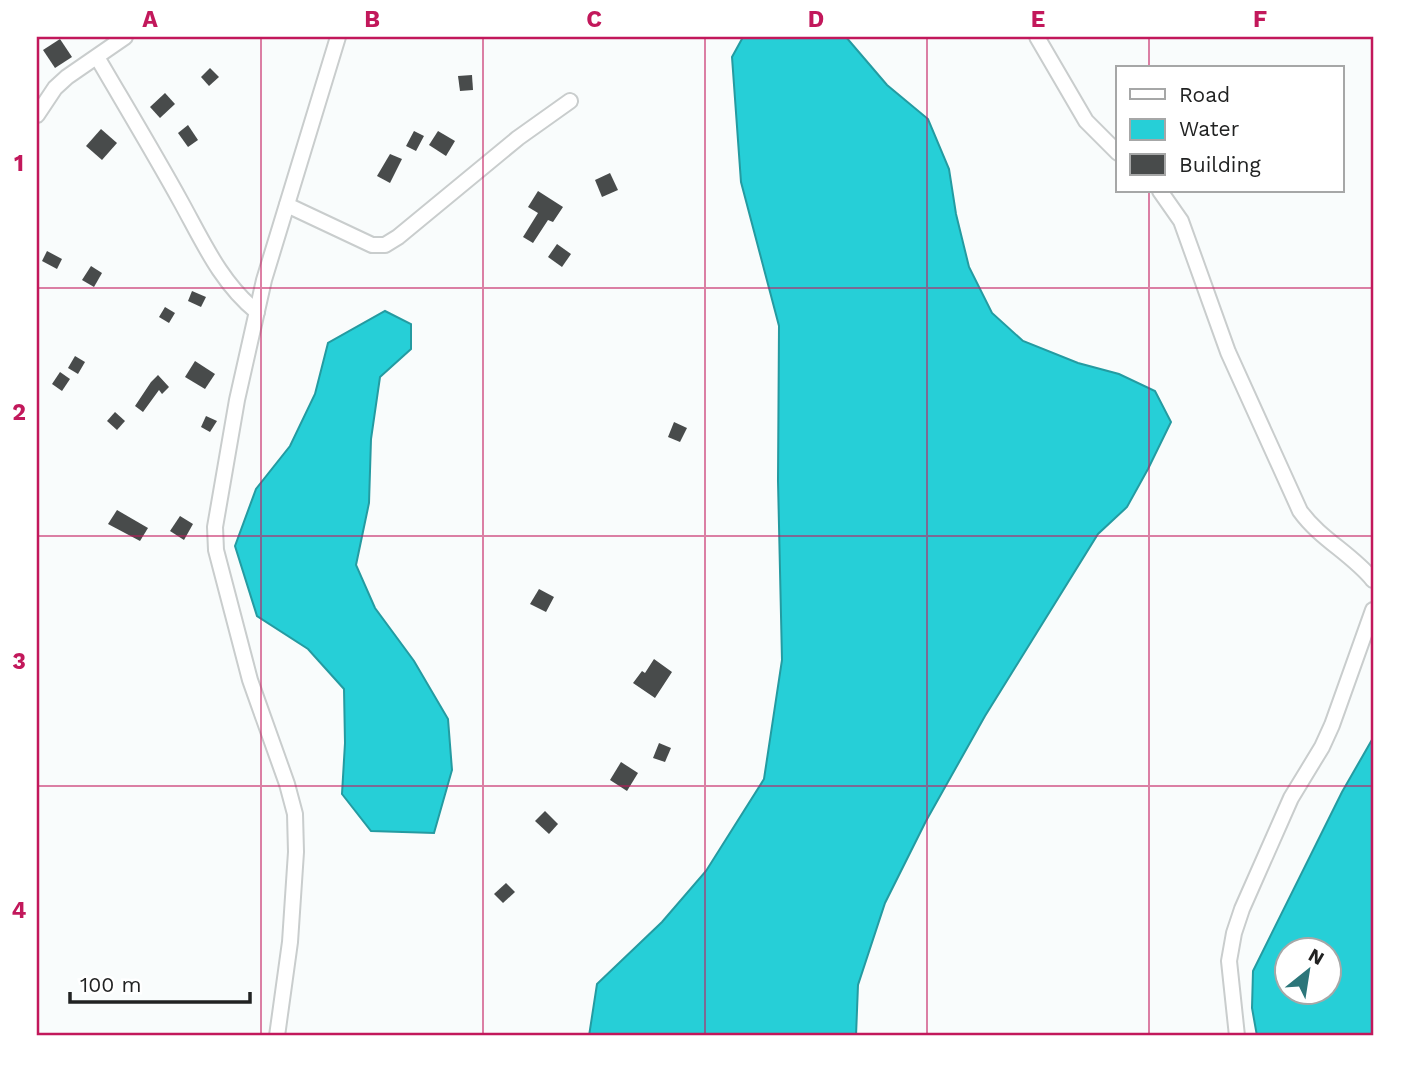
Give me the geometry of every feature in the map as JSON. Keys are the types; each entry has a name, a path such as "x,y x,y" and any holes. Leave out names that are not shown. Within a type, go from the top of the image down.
{"street":[{"path":"37,115 55,88 125,37"},
{"path":"278,1036 290,942 296,852 295,814 250,680 216,550 215,527 237,400 257,312 286,205 338,37"},
{"path":"1037,37 1086,121 1116,151"},
{"path":"97,57 209,255 235,293 257,312"},
{"path":"286,205 372,245 385,245 518,138 570,101"},
{"path":"1161,192 1181,221 1228,352 1300,511 1309,524 1358,564 1373,580"},
{"path":"1237,1036 1229,961 1234,933 1291,798 1322,747 1373,610"}],"water":[{"path":"743,37 846,37 887,85 928,119 949,169 956,214 969,267 992,313 1023,341 1078,363 1119,374 1155,391 1171,422 1127,507 1098,534 985,716 926,821 885,903 858,985 856,1036 589,1036 597,984 662,922 706,871 764,779 782,660 778,481 779,326 741,182 732,57"},
{"path":"385,311 411,324 411,349 380,377 371,439 369,503 356,565 375,608 414,661 448,719 452,770 434,833 371,831 342,794 344,689 308,649 257,616 235,546 256,489 290,446 315,394 328,343"},
{"path":"1373,738 1373,1036 1257,1036 1252,1008 1253,971 1342,792"}],"building":[{"path":"60,39 72,57 55,68 43,50"},
{"path":"210,68 219,77 209,86 201,77"},
{"path":"472,75 473,90 460,91 458,76"},
{"path":"165,93 175,104 160,118 150,107"},
{"path":"188,125 198,140 188,147 178,133"},
{"path":"101,129 117,143 102,160 86,146"},
{"path":"414,131 424,136 416,151 406,146"},
{"path":"438,131 455,141 446,156 429,145"},
{"path":"390,154 402,159 390,183 377,176"},
{"path":"610,173 618,190 602,197 595,180"},
{"path":"538,191 563,207 553,222 548,220 533,243 523,237 538,213 528,207"},
{"path":"557,244 571,254 562,267 548,257"},
{"path":"47,251 62,259 57,269 42,261"},
{"path":"91,266 102,273 94,287 82,280"},
{"path":"192,291 206,297 201,307 188,301"},
{"path":"165,307 175,313 169,323 159,317"},
{"path":"75,356 85,362 78,374 68,368"},
{"path":"195,361 215,374 205,389 185,377"},
{"path":"60,372 70,379 62,391 52,384"},
{"path":"158,375 169,387 162,394 159,390 143,412 135,406"},
{"path":"115,412 125,421 117,430 107,421"},
{"path":"206,416 217,421 210,432 201,427"},
{"path":"674,422 687,428 680,442 668,437"},
{"path":"117,510 148,528 140,541 108,524"},
{"path":"180,516 193,524 184,540 170,531"},
{"path":"539,589 554,597 546,612 530,604"},
{"path":"654,659 672,672 655,698 633,683 642,671 645,673"},
{"path":"659,743 671,748 665,762 653,758"},
{"path":"621,762 638,773 627,791 610,780"},
{"path":"545,811 558,824 549,834 535,821"},
{"path":"506,883 515,892 503,903 494,894"}]}
